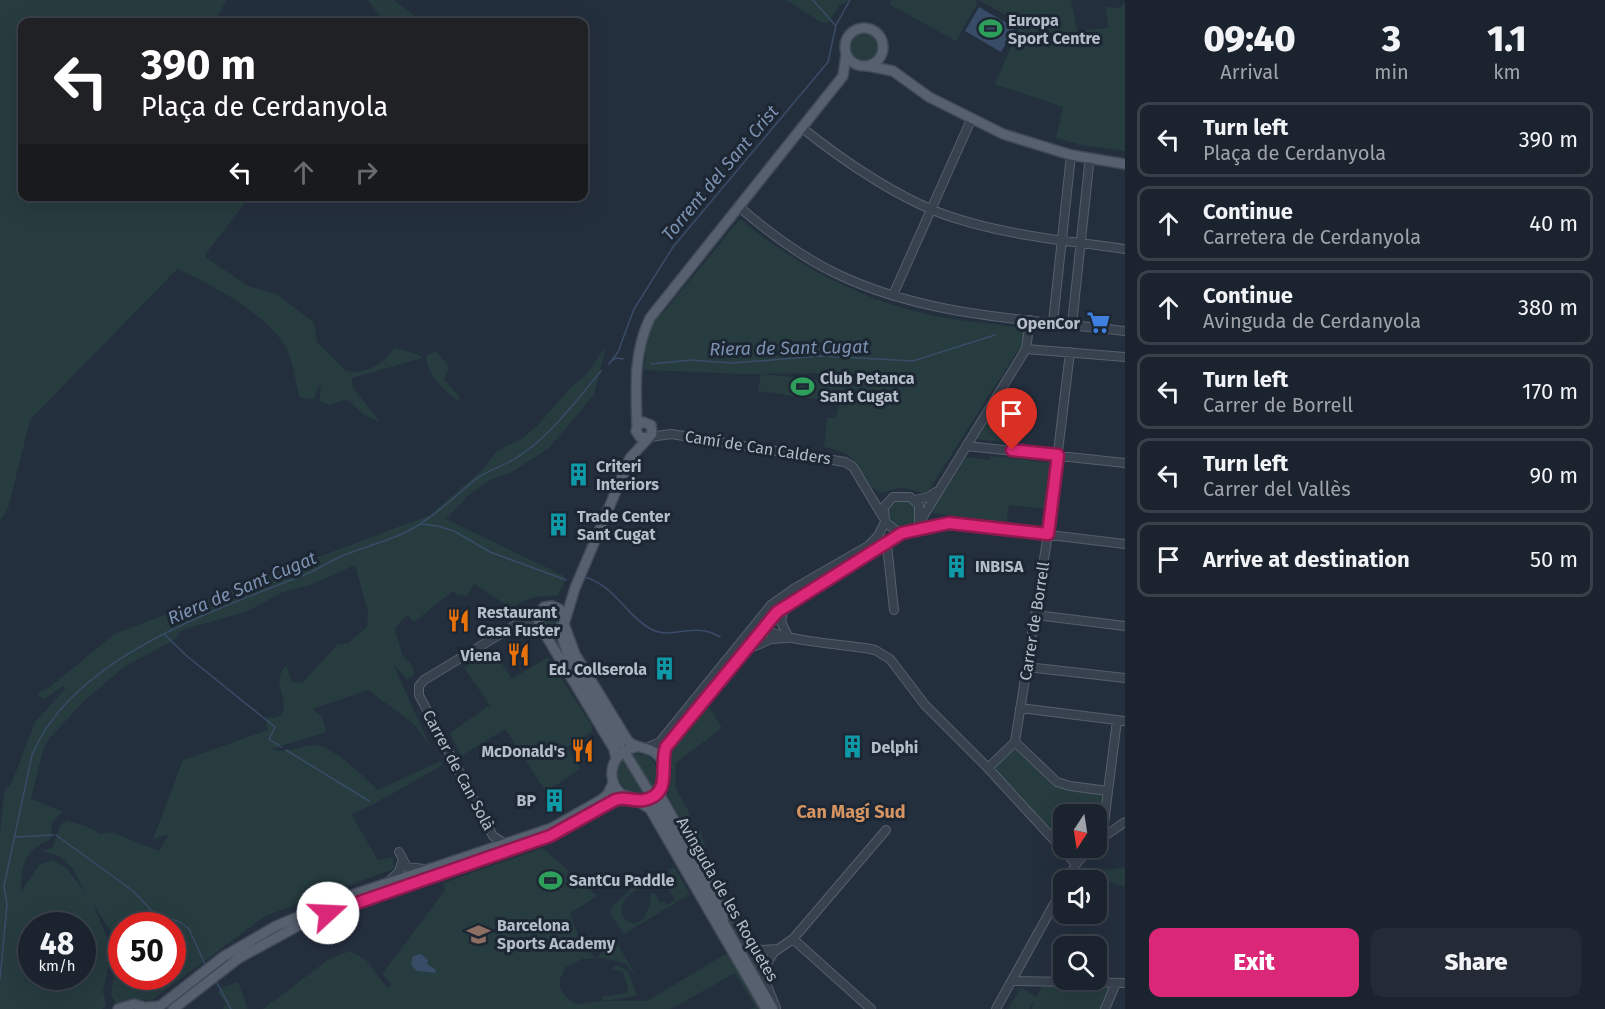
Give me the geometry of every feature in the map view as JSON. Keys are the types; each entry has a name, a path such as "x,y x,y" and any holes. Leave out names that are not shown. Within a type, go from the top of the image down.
{"main road":[{"path":"843,76 845,46 849,36 863,28 873,30 881,37 883,52 893,71 929,97 971,120 1010,137 1071,155 1125,164"},
{"path":"648,437 640,437 637,429 637,397 638,357 650,318 843,76 879,61 883,52"},
{"path":"846,55 852,63 893,71"},
{"path":"630,458 653,432 637,397"},
{"path":"636,747 628,741 575,654 563,623 574,591 630,458 637,429 640,423 650,424"},
{"path":"118,1009 134,1004 150,1008 174,1004 233,951 387,883 540,832 574,817 606,796 613,783 612,773 616,759 614,749 543,628 541,610 564,602 574,591"},
{"path":"554,606 562,611 568,656"},
{"path":"543,628 563,623"},
{"path":"543,628 568,656 620,744"},
{"path":"616,759 626,749 636,747 646,748 656,753 663,763 665,778 660,790 649,798 638,801"},
{"path":"627,756 649,792"},
{"path":"613,783 625,797 638,801 650,809 766,1009"},
{"path":"660,790 664,802 728,915"},
{"path":"294,923 550,836 581,821 613,801 625,797"},
{"name":"Avinguda de les Roquetes","path":"656,804 775,1009"}],"street":[{"path":"893,295 971,120"},
{"path":"801,127 864,173 955,219 995,230 1125,249"},
{"path":"1053,322 1071,155"},
{"path":"1072,324 1089,165 1092,159"},
{"path":"738,206 778,239 808,258 836,274 893,295 956,311 1125,331"},
{"path":"912,530 1026,349 1030,320"},
{"path":"1026,349 1125,357"},
{"name":"Carrer de Borrell","path":"1016,744 1048,534 1070,352"},
{"name":"Camí de Can Calders","path":"650,424 671,434"},
{"name":"Camí de Can Calders","path":"648,437 671,434 838,460 853,467 884,520"},
{"path":"966,446 1125,462"},
{"path":"915,500 928,497 939,489"},
{"path":"866,490 875,497 904,495 915,500 921,510 919,522"},
{"path":"663,763 666,747 775,602 868,546 878,536 884,520 884,507 892,497"},
{"path":"884,520 890,529 902,533"},
{"path":"646,748 660,742 739,651 784,607 902,533 949,523 1125,544"},
{"path":"886,545 894,610"},
{"path":"765,626 764,618 775,602"},
{"path":"784,607 781,622 789,638"},
{"path":"1036,615 1125,626"},
{"name":"Carrer de Can Solà","path":"505,844 493,836 419,695 419,686 424,680 522,621 543,628"},
{"path":"765,626 769,625 777,633 789,638 865,648 884,654 925,705 988,768 1076,864"},
{"path":"739,651 758,644 789,638"},
{"path":"1028,666 1125,678"},
{"path":"1020,708 1121,721 1106,804"},
{"path":"988,768 1016,744 1057,782 1108,791"},
{"path":"1107,834 1125,822"},
{"path":"764,978 763,970 777,949 794,939 886,830"},
{"path":"387,883 399,872 402,862 399,852"},
{"path":"1073,870 1081,858"},
{"path":"402,862 411,869 428,869"},
{"path":"996,1009 1053,906"},
{"path":"728,915 764,978 775,1009"},
{"path":"794,939 871,1009"},
{"path":"747,947 762,950 777,949"},
{"path":"762,950 761,955 769,961"},
{"path":"1012,981 1125,983"},
{"path":"1105,1009 1116,983"}],"green space":[{"path":"0,0 227,0 216,18 18,18 18,201 246,201 205,255 207,258 248,286 277,294 314,323 317,342 346,371 360,371 374,367 394,348 418,354 423,358 352,378 353,388 380,422 364,415 349,401 344,400 330,405 319,401 321,390 318,386 314,399 300,398 288,352 281,339 270,327 223,292 177,269 30,420 8,509 0,521"},
{"path":"368,0 394,0 417,18 381,18"},
{"path":"786,0 851,0 840,5 828,23 822,23"},
{"path":"892,0 976,0 977,4 956,41 889,4"},
{"path":"979,0 1071,0 1077,31 1108,28 1106,7 1120,8 1125,3 1125,151 1081,145 1056,138 1063,107 995,84 1021,24"},
{"path":"864,30 875,35 880,46 875,57 864,62 853,57 848,46 853,35"},
{"path":"740,219 817,272 880,301 964,321 1026,328 1023,346 1016,353 929,490 924,493 901,488 878,491 871,486 858,466 846,454 824,447 827,418 836,418 839,405 846,405 848,377 813,373 744,374 643,370 646,356 643,353 654,319 663,313"},
{"path":"606,346 594,395 549,448 512,472 490,480 471,493 446,519 564,576 564,584 557,596 536,597 523,601 517,605 510,616 505,604 474,584 467,596 456,594 453,591 414,622 407,615 395,628 402,655 413,666 414,675 407,679 393,664 431,748 415,725 368,690 313,709 323,718 326,732 271,749 287,750 312,745 329,749 378,790 440,761 443,765 372,805 351,814 378,860 393,857 394,869 265,916 186,975 186,912 108,912 108,928 93,904 108,940 108,968 103,991 106,1005 102,1009 0,1009 0,835 4,792 12,782 35,722 66,688 63,686 44,699 36,694 50,687 114,634 430,515 482,470 497,451 523,438 539,424 572,386 585,376","holes":["355,565 368,612 367,627 347,644 338,644 302,683 292,682 286,665 279,679 284,708 282,715 275,718 265,717 268,730 183,760 153,839 169,834 159,851 111,832 100,834 86,826 67,821 60,826 53,847 41,852 50,853 64,860 74,871 86,893 66,868 53,860 40,864 21,892 23,867 29,854 34,848 50,840 52,822 63,812 31,799 43,750 49,739 84,701 124,667 174,640 182,630 246,612 283,592 310,585"]},
{"path":"436,351 449,366 444,380 459,396 460,402 449,394 432,375 427,355"},
{"name":"Club Petanca Sant Cugat","path":"761,374 846,383 843,403 758,391"},
{"path":"1007,388 1013,408 1009,443 976,439"},
{"path":"990,456 1053,463 1048,509 1009,505 1006,523 933,513 966,457 989,460"},
{"path":"902,499 913,503 917,514 913,525 902,529 891,525 887,514 891,503"},
{"path":"551,610 557,613 560,619 557,625 551,628 545,625 542,619 545,613"},
{"path":"493,650 512,679 548,657 592,726 592,732 567,748 580,769 546,792 505,729 461,756 450,733 490,705 464,668"},
{"path":"704,706 709,707 722,728 676,763 675,787 688,810 694,833 700,829 713,871 749,936 744,935 668,796 672,770 668,759 669,751"},
{"path":"1015,742 1057,782 1108,791 1106,804 1053,804 1053,839 988,768"},
{"path":"633,754 647,755 654,762 658,775 652,788"},
{"path":"623,759 644,793 631,794 623,787 618,778 618,769"},
{"path":"543,848 597,896 570,913 577,932 587,947 595,958 616,941 637,978 626,964 605,958 582,959 566,967 560,979 560,988 566,997 576,1004 603,1001 602,997 626,993 628,990 623,972 612,969 616,965 628,971 637,996 604,1001 647,1001 729,952 762,1009 751,1009 755,1006 735,973 671,1009 263,1009 329,959 350,951 366,960 388,989 391,983 382,974 445,890 443,883"},
{"path":"1070,858 1081,858 1076,864"},
{"path":"674,867 690,894 624,934 610,913 611,908 637,883 640,888 628,896 621,911 622,916 628,921 639,922 643,918 649,907 651,894 655,894 660,903 664,901 666,905 675,900 664,880 670,876 668,870"},
{"path":"1125,867 1125,887 1107,880 1107,870 1104,870"},
{"path":"238,982 248,1009 223,1009 226,1004 218,993 221,988"},
{"path":"1107,983 1116,983 1105,1009 1032,1009 1035,1000 1029,1009 1008,1009 1021,988 1036,997 1042,987 1053,985 1053,990 1107,990"},
{"path":"112,990 166,990 151,1001 132,998 116,1004 111,995"}],"water":[{"name":"Europa Sport Centre","path":"979,7 1015,28 1001,52 965,31"},
{"path":"421,954 428,960 427,964 436,970 435,973 417,971 411,965 413,956"}],"waterway":[{"path":"813,0 835,25"},
{"name":"Torrent del Sant Crist","path":"609,364 618,352 634,309 673,247 828,62 836,25 850,0"},
{"name":"Riera de Sant Cugat","path":"651,364 691,360 732,363 821,356 913,361 995,335"},
{"name":"Riera de Sant Cugat","path":"610,362 616,358 623,359"},
{"name":"Riera de Sant Cugat","path":"0,978 7,905 4,886 32,755 51,721 79,691 112,664 188,622 417,526 476,479 529,449 562,418 601,371"},
{"path":"420,524 454,531 490,552 566,580"},
{"path":"585,577 605,587 649,628 666,633 700,630 720,637"},
{"path":"165,635 188,657 275,727 269,739 281,747"},
{"path":"286,750 369,801"},
{"path":"15,837 53,835"},
{"path":"56,835 133,891 154,913 180,922 189,929 205,964"},
{"path":"216,981 231,1009"}],"place":[{"name":"Europa Sport Centre","path":"990,29"},
{"name":"OpenCor","path":"1098,323"},
{"name":"Club Petanca Sant Cugat","path":"802,387"},
{"name":"Criteri Interiors","path":"578,475"},
{"name":"Trade Center Sant Cugat","path":"559,525"},
{"name":"INBISA","path":"957,566"},
{"name":"Restaurant Casa Fuster","path":"459,621"},
{"name":"Viena","path":"519,655"},
{"name":"Ed. Collserola","path":"665,669"},
{"name":"Delphi","path":"853,747"},
{"name":"McDonald's","path":"583,751"},
{"name":"BP","path":"554,800"},
{"name":"SantCu Paddle","path":"551,880"},
{"name":"Barcelona Sports Academy","path":"479,934"}],"district":[{"name":"Can Magí Sud","path":"851,812"}],"route":[{"path":"328,913 550,836 581,821 615,800 625,797 642,801 653,796 660,790 665,778 663,763 666,747 777,612 902,533 949,523 1048,534 1058,455 1012,450"}]}
